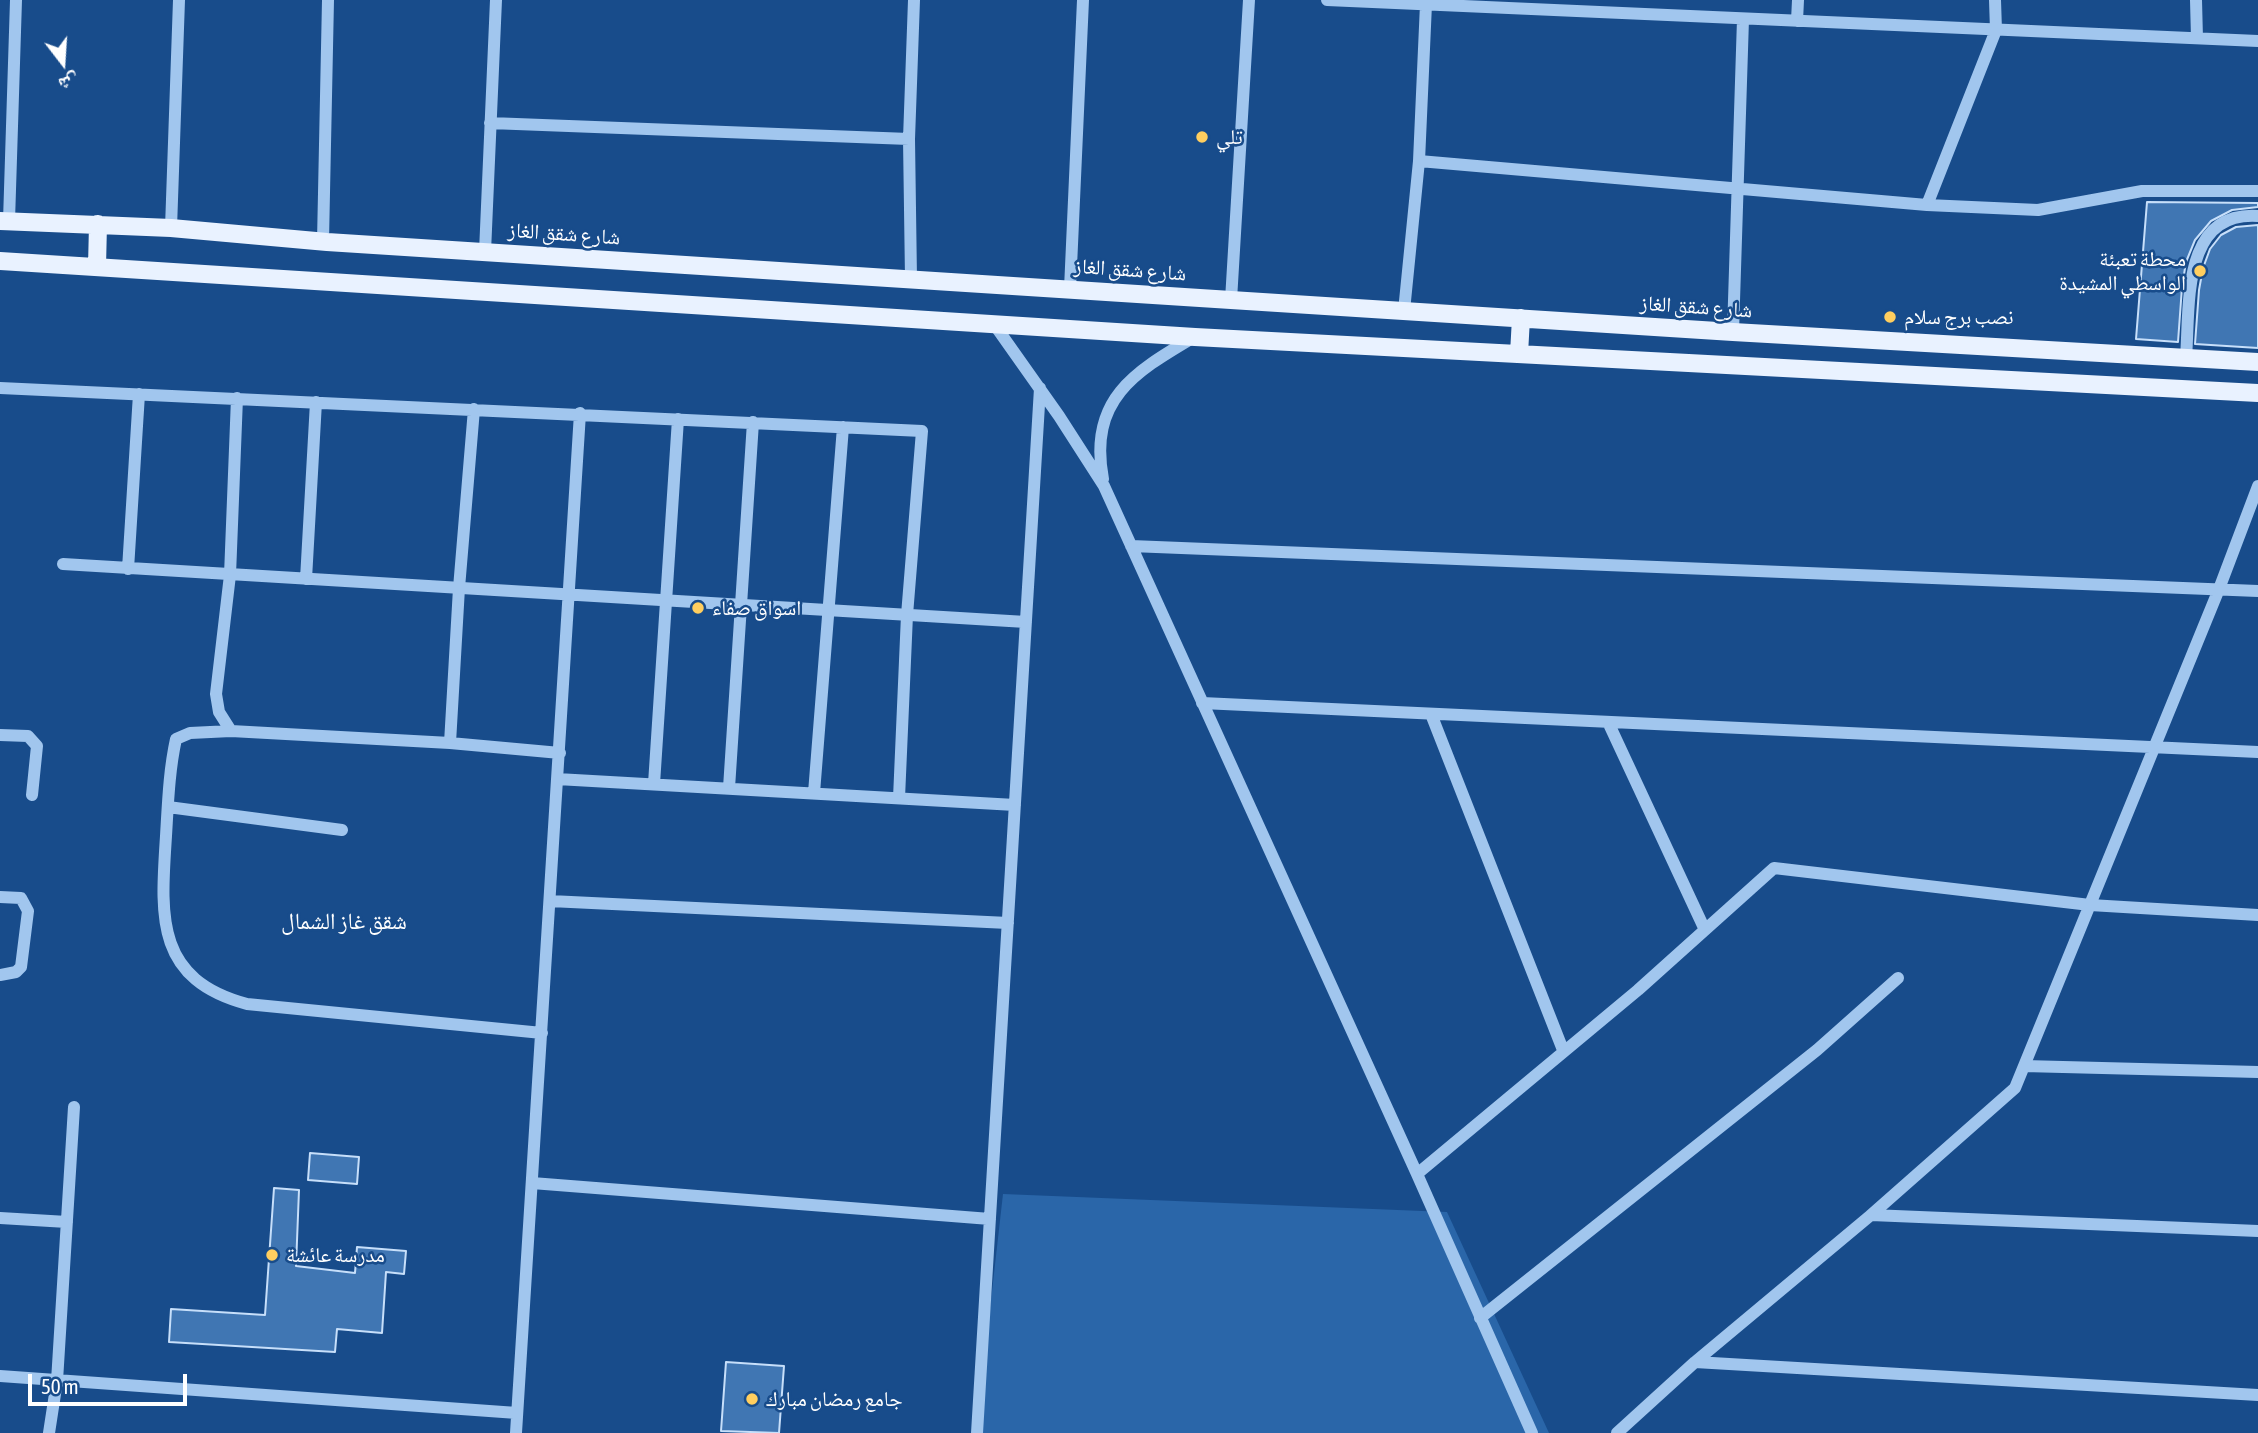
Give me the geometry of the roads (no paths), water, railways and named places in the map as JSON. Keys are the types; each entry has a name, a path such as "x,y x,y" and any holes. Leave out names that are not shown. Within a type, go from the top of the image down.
{"main road":[{"name":"شارع شقق الغاز","path":"4,221 171,228 323,241 1231,300 2258,362"},
{"path":"97,267 98,224"},
{"path":"0,261 1195,337 2258,393"},
{"path":"1519,354 1521,318"}],"street":[{"path":"4,221 6,112 16,0"},
{"path":"171,228 179,0"},
{"path":"323,241 328,0"},
{"path":"485,252 496,0"},
{"path":"911,279 909,139 914,0"},
{"path":"1070,289 1083,0"},
{"path":"1231,300 1249,0"},
{"path":"1327,0 1426,5 1601,6 1743,19 2258,41"},
{"path":"1797,21 1798,0"},
{"path":"1927,205 1997,30 1995,0"},
{"path":"2196,0 2197,38"},
{"path":"1404,311 1419,161 1426,5"},
{"path":"1733,332 1743,19"},
{"path":"489,123 909,139"},
{"path":"1419,161 1927,205 2038,209 2142,191 2258,191"},
{"path":"2186,358 2193,265 2204,241 2217,224 2231,218 2258,216"},
{"path":"994,324 1040,388 1104,486 1532,1433"},
{"path":"1104,486 1099,450 1100,435 1112,404 1122,389 1143,368 1195,337"},
{"path":"0,388 922,431 907,615 899,798"},
{"path":"977,1433 1040,388"},
{"path":"128,569 139,394"},
{"path":"231,731 219,712 216,694 230,575 237,398"},
{"path":"306,579 316,402"},
{"path":"450,743 459,588 474,409"},
{"path":"516,1433 580,413"},
{"path":"654,784 678,419"},
{"path":"729,788 753,422"},
{"path":"814,793 842,427"},
{"path":"1617,1433 1695,1362 1871,1215 2015,1088 2219,589 2258,485"},
{"path":"1131,546 2258,591"},
{"path":"63,564 1026,622"},
{"path":"1202,703 2258,752"},
{"path":"1431,714 1563,1050"},
{"path":"1608,722 1705,930"},
{"path":"541,1033 247,1004 222,997 200,984 183,966 170,944 164,920 163,894 171,761 176,739 190,733 231,731 450,743 560,753"},
{"path":"0,735 28,736 37,746 32,795"},
{"path":"557,779 1015,805"},
{"path":"168,807 342,830"},
{"path":"1417,1174 1631,996 1774,868 2090,905 2258,915"},
{"path":"0,897 21,898 28,911 20,967 16,972 0,975"},
{"path":"550,901 1008,923"},
{"path":"1480,1318 1817,1050 1898,978"},
{"path":"2024,1066 2258,1072"},
{"path":"49,1433 57,1381 74,1107"},
{"path":"532,1183 990,1219"},
{"path":"1871,1215 2258,1231"},
{"path":"0,1218 67,1222"},
{"path":"1695,1362 2258,1395"},
{"path":"0,1376 517,1413"}],"place":[{"name":"تلي","path":"1202,137"},
{"name":"محطة تعبئة الواسطي المشيدة","path":"2200,271"},
{"name":"نصب برج سلام","path":"1890,317"},
{"name":"اسواق صفاء","path":"698,608"},
{"name":"مدرسة عائشة","path":"272,1255"},
{"name":"جامع رمضان مبارك","path":"752,1399"}],"district":[{"name":"شقق غاز الشمال","path":"344,922"}]}
